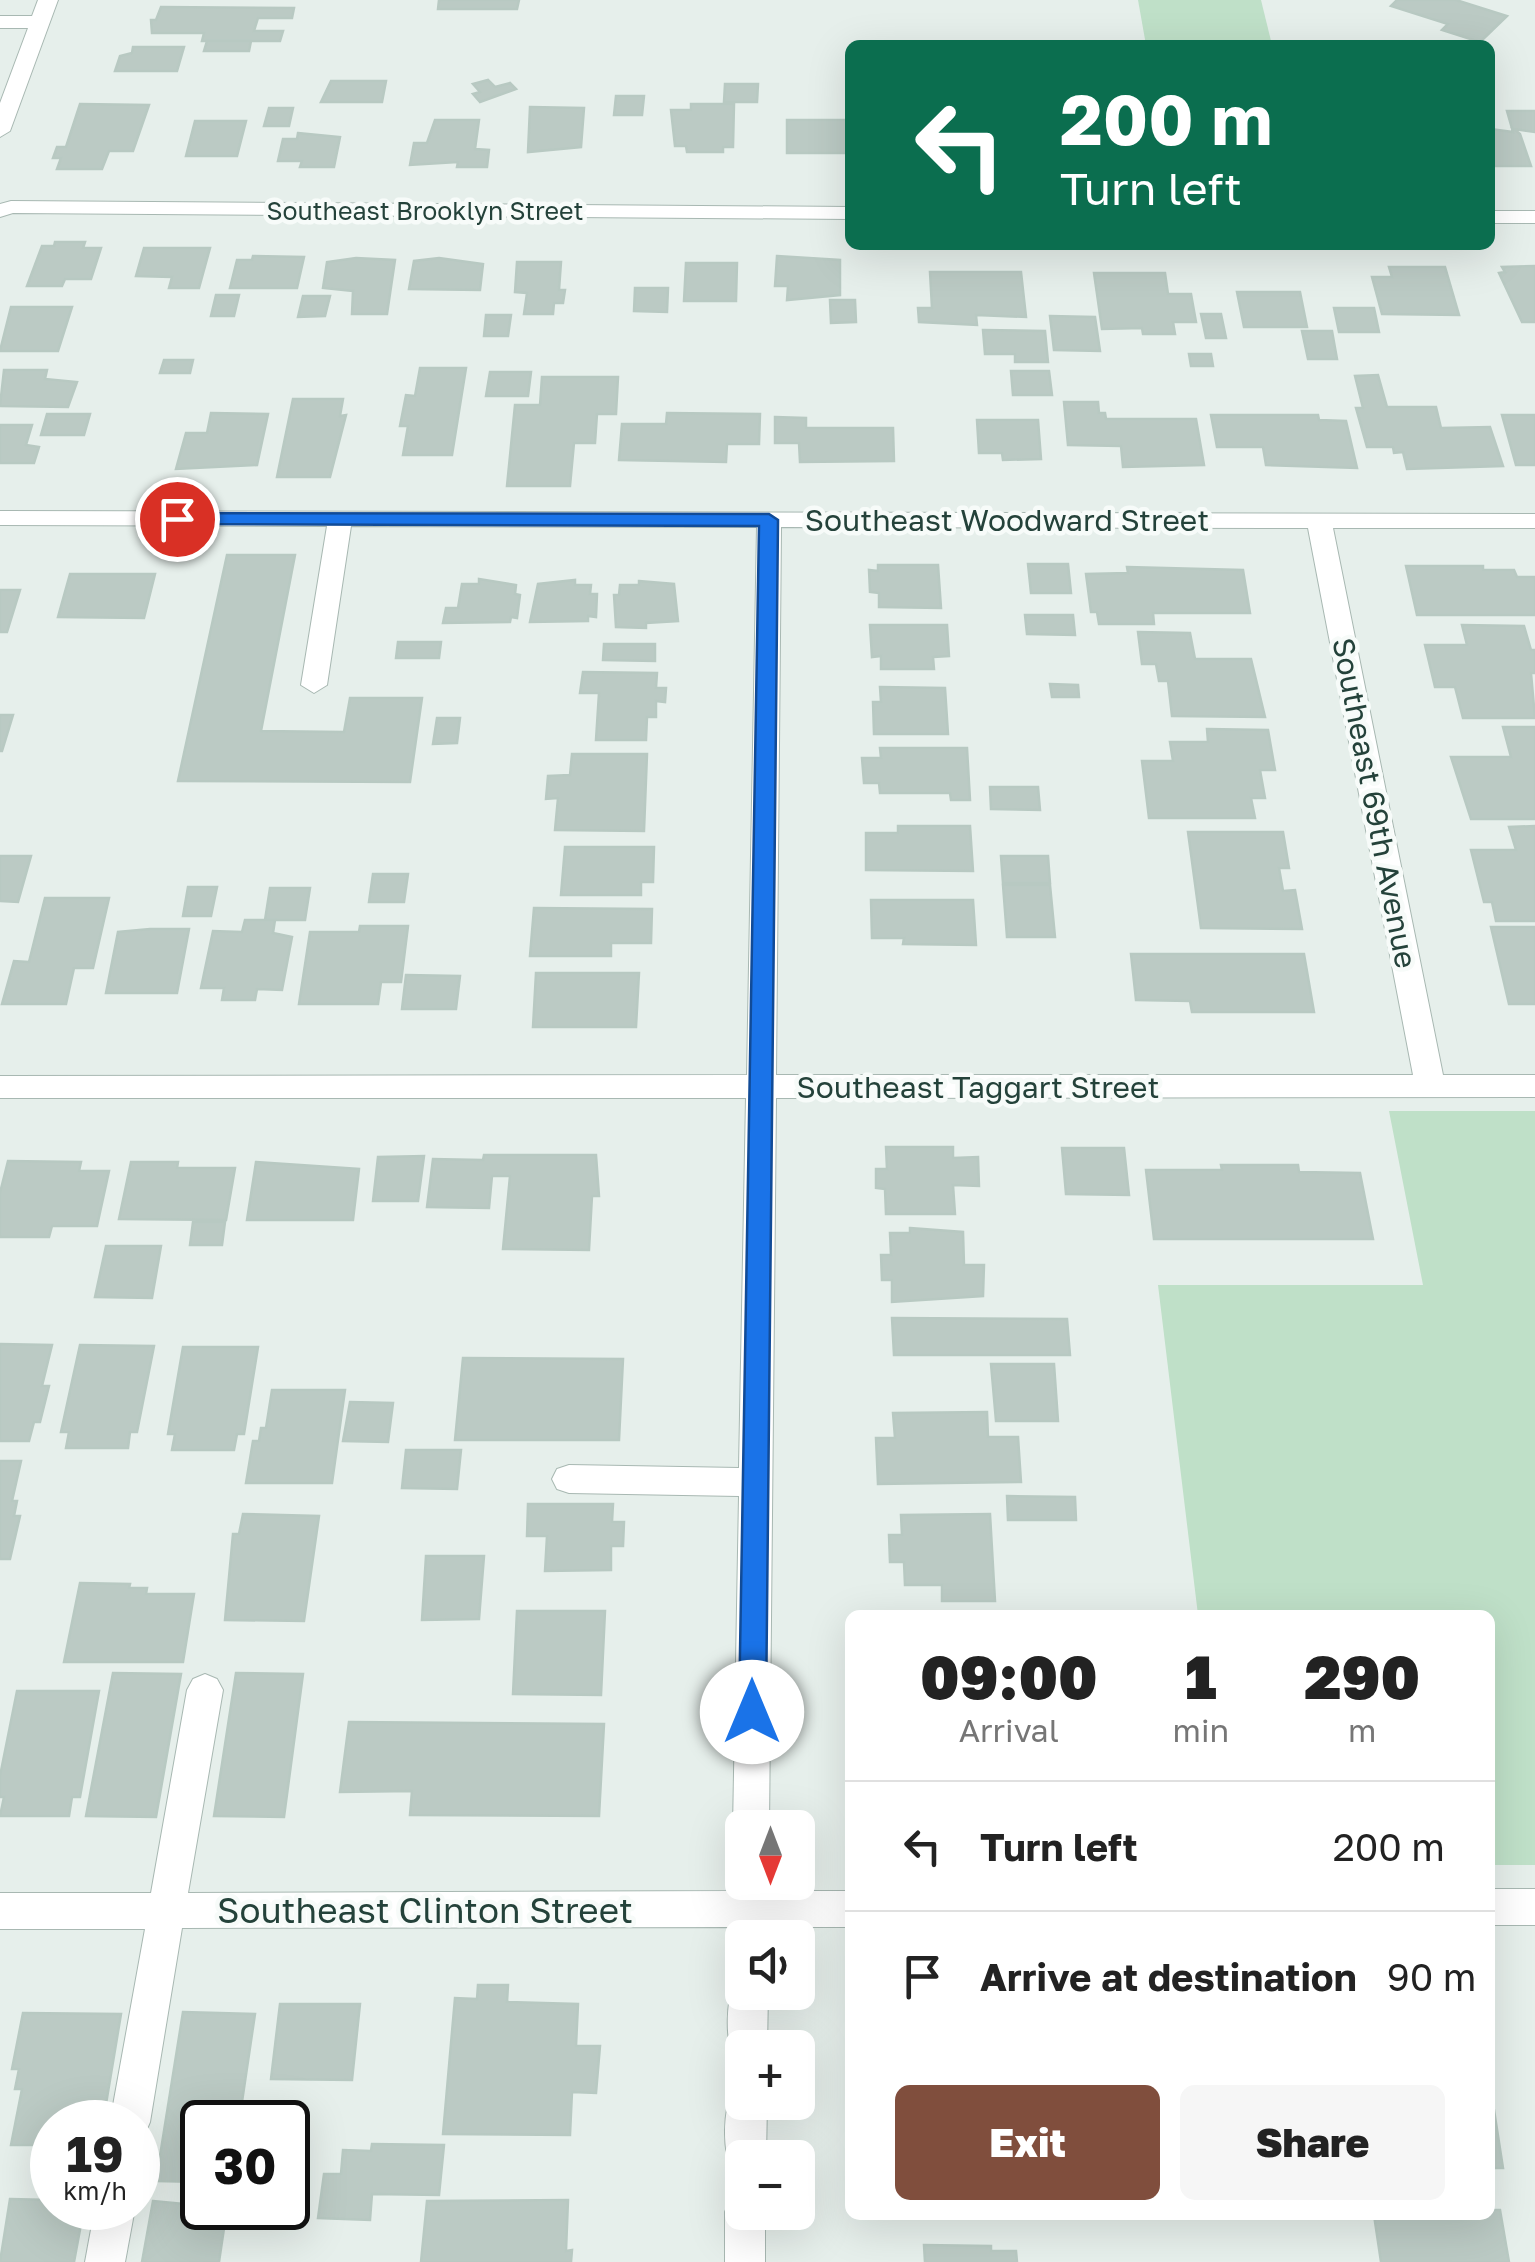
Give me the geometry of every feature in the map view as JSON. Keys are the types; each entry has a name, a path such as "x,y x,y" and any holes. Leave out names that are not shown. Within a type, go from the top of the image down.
{"street":[{"path":"0,130 48,0"},
{"path":"0,22 40,22"},
{"name":"Southeast Brooklyn Street","path":"0,211 31,207 845,213"},
{"path":"1495,217 1535,218"},
{"name":"Southeast Woodward Street","path":"0,518 1535,521"},
{"path":"314,685 340,519"},
{"path":"751,1810 769,520"},
{"name":"Southeast 69th Avenue","path":"1320,520 1430,1086"},
{"name":"Southeast Taggart Street","path":"0,1087 1535,1086"},
{"path":"569,1479 754,1482"},
{"path":"134,2100 205,1690"},
{"path":"1495,1907 1535,1907"},
{"name":"Southeast Clinton Street","path":"0,1911 845,1909"},
{"path":"105,2262 111,2230"},
{"path":"744,2262 745,2230"}],"green space":[{"path":"1138,0 1261,0 1271,40 1145,40"},
{"path":"1389,1111 1535,1111 1535,1865 1495,1865 1495,1610 1197,1610 1158,1285 1423,1285"}],"building":[{"path":"439,0 519,0 517,9 438,9"},
{"path":"1397,0 1456,0 1507,16 1482,40 1474,40 1442,30 1448,24 1391,6"},
{"path":"161,7 294,8 292,18 258,18 254,31 283,31 280,41 202,41 204,33 152,33 151,20 156,20"},
{"path":"207,41 251,41 249,51 204,51"},
{"path":"133,47 184,47 177,71 115,71 120,56 132,53"},
{"path":"488,80 495,87 510,83 516,89 480,102 473,94 480,92 473,84"},
{"path":"331,81 386,81 382,102 321,102"},
{"path":"725,84 758,84 757,102 724,102"},
{"path":"616,96 644,96 642,115 614,115"},
{"path":"80,104 149,105 133,151 109,151 102,169 57,169 61,158 53,158 57,147 66,147"},
{"path":"691,104 734,104 733,147 723,147 723,152 687,152 686,146 675,146 671,110 691,110"},
{"path":"530,107 584,108 581,147 528,152"},
{"path":"269,108 293,108 289,126 264,126"},
{"path":"1507,111 1535,111 1535,132 1514,129 1520,134 1531,166 1495,166 1495,130 1513,132"},
{"path":"435,120 479,120 475,149 489,150 487,167 457,167 458,162 410,165 414,143 427,143"},
{"path":"787,120 845,120 845,153 787,153"},
{"path":"195,121 246,121 237,156 186,156"},
{"path":"298,133 340,137 334,167 300,167 302,161 278,161 283,139 297,139"},
{"path":"55,242 85,242 83,248 101,248 91,279 65,279 62,286 27,286 42,246 54,246"},
{"path":"144,248 210,248 199,288 169,288 172,277 136,276"},
{"path":"253,256 304,257 297,288 230,288 237,260 252,260"},
{"path":"777,256 840,260 840,295 787,300 788,286 775,286"},
{"path":"356,258 395,260 387,314 352,314 353,291 323,288 327,262"},
{"path":"439,258 483,264 480,290 409,289 414,261"},
{"path":"517,262 561,262 559,290 565,290 563,303 554,303 553,314 524,314 527,293 515,292"},
{"path":"686,263 737,263 736,301 684,301"},
{"path":"1535,266 1535,322 1522,322 1499,273 1505,272 1502,267"},
{"path":"1389,267 1445,267 1459,315 1382,314 1372,277 1392,277"},
{"path":"930,272 1021,272 1026,317 976,315 977,325 919,322 918,308 932,308"},
{"path":"1094,273 1165,273 1168,294 1191,294 1196,322 1173,322 1175,334 1143,334 1142,328 1102,329"},
{"path":"635,288 668,288 667,312 634,311"},
{"path":"1237,292 1300,292 1307,327 1244,327"},
{"path":"216,295 239,295 234,316 211,316"},
{"path":"303,296 330,296 325,316 298,317"},
{"path":"830,300 855,300 856,322 831,323"},
{"path":"11,307 72,307 58,351 0,351"},
{"path":"1334,308 1374,308 1379,332 1339,332"},
{"path":"1201,314 1221,314 1226,338 1206,338"},
{"path":"486,315 511,315 508,336 484,336"},
{"path":"1050,316 1095,317 1100,351 1054,350"},
{"path":"983,330 1045,331 1048,362 1015,362 1015,354 985,354"},
{"path":"1302,331 1332,331 1337,359 1308,359"},
{"path":"1189,354 1211,354 1213,366 1191,366"},
{"path":"164,360 193,360 190,373 160,373"},
{"path":"420,368 466,368 452,455 403,455 408,426 400,426 406,395 415,396"},
{"path":"4,370 47,370 45,379 77,382 68,407 0,406"},
{"path":"1011,371 1049,371 1052,395 1013,395"},
{"path":"490,372 531,372 528,396 486,396"},
{"path":"1378,375 1387,407 1436,407 1441,428 1490,427 1503,466 1407,469 1403,452 1394,453 1393,447 1367,447 1356,408 1363,408 1355,376"},
{"path":"542,377 618,377 616,414 597,414 595,443 574,443 570,486 507,486 515,405 540,405"},
{"path":"293,399 343,399 340,416 346,415 330,477 277,477"},
{"path":"1064,402 1098,402 1099,413 1105,413 1106,419 1196,419 1204,465 1123,467 1121,446 1068,445"},
{"path":"211,413 268,414 257,465 176,469 186,433 207,433"},
{"path":"667,413 760,414 759,444 727,444 726,462 619,460 622,424 666,424"},
{"path":"47,414 90,414 84,435 41,435"},
{"path":"1211,415 1318,415 1319,420 1346,421 1357,468 1266,465 1263,447 1217,447"},
{"path":"1502,415 1535,415 1535,465 1516,465"},
{"path":"775,417 806,418 806,428 893,428 894,461 800,462 799,443 775,443"},
{"path":"977,420 1038,420 1041,459 1003,460 1002,453 979,453"},
{"path":"0,425 32,425 26,445 39,447 34,463 0,463"},
{"path":"227,555 295,555 261,731 344,732 350,698 422,698 410,782 178,781"},
{"path":"1028,564 1068,564 1071,593 1031,593"},
{"path":"878,565 938,565 941,608 879,607 879,593 870,592 869,570 878,571"},
{"path":"1406,566 1483,566 1483,570 1514,570 1517,577 1535,577 1535,615 1417,615"},
{"path":"1127,567 1243,570 1250,613 1153,613 1154,624 1099,624 1097,612 1091,612 1086,574 1128,573"},
{"path":"70,574 155,574 144,618 58,617"},
{"path":"479,579 516,585 515,594 520,595 517,618 511,617 510,622 443,623 446,608 458,608 462,584 479,584"},
{"path":"575,580 575,585 591,585 590,594 597,594 596,617 588,616 588,621 530,622 538,584"},
{"path":"639,581 674,584 678,621 646,623 646,628 616,627 614,595 619,595 620,585 639,585"},
{"path":"0,590 20,590 7,632 0,632"},
{"path":"1025,615 1073,615 1075,635 1027,634"},
{"path":"870,625 947,625 949,656 933,657 934,669 881,669 881,656 872,657"},
{"path":"1462,625 1524,626 1531,650 1535,650 1535,673 1531,673 1535,718 1463,718 1455,687 1435,687 1425,645 1467,645"},
{"path":"1138,632 1190,633 1195,659 1251,659 1265,717 1172,716 1168,681 1159,681 1156,664 1142,664"},
{"path":"398,642 441,642 439,658 396,658"},
{"path":"604,644 655,644 655,661 603,660"},
{"path":"583,672 657,673 656,688 666,688 665,702 656,701 656,717 647,717 646,740 596,740 599,693 580,693"},
{"path":"1050,684 1078,685 1079,697 1052,697"},
{"path":"880,687 945,688 948,734 874,734 873,702 881,702"},
{"path":"0,715 13,715 2,751 0,751"},
{"path":"437,718 460,718 457,743 433,744"},
{"path":"1503,727 1535,727 1535,819 1471,819 1451,757 1511,757"},
{"path":"1207,729 1268,730 1275,770 1260,770 1265,798 1251,798 1255,818 1149,818 1142,761 1173,761 1170,742 1208,742"},
{"path":"880,748 967,748 970,800 951,800 950,793 880,793 879,783 864,783 862,758 881,758"},
{"path":"572,754 647,754 644,831 555,830 558,798 546,799 548,776 570,775"},
{"path":"990,787 1038,787 1040,810 991,809"},
{"path":"898,826 970,826 973,871 866,870 866,833 898,833"},
{"path":"1535,826 1535,921 1496,921 1492,902 1484,902 1471,850 1516,850 1509,827"},
{"path":"1188,832 1283,832 1289,868 1279,868 1283,891 1295,890 1302,929 1201,928"},
{"path":"565,847 654,847 653,882 641,882 641,895 561,895"},
{"path":"0,856 31,856 18,902 0,901"},
{"path":"1001,856 1048,856 1050,883 1003,883"},
{"path":"373,874 408,874 404,902 369,902"},
{"path":"1003,885 1050,885 1055,937 1007,937"},
{"path":"188,887 217,887 211,916 183,916"},
{"path":"270,888 310,888 305,920 265,920"},
{"path":"45,898 109,898 93,968 74,968 66,1004 2,1004 14,961 29,962"},
{"path":"871,900 973,900 976,945 903,944 904,938 872,938"},
{"path":"534,908 652,909 651,943 611,943 611,956 530,956"},
{"path":"245,920 275,920 273,933 292,937 282,990 257,989 255,1000 222,1000 224,988 201,988 213,931 242,932"},
{"path":"360,926 408,926 401,982 381,982 378,1004 299,1004 310,932 359,932"},
{"path":"1491,927 1535,927 1535,1004 1509,1004"},
{"path":"189,929 177,993 106,993 118,932"},
{"path":"1131,954 1304,954 1314,1012 1192,1012 1190,1001 1136,1000"},
{"path":"536,973 639,973 636,1027 533,1027"},
{"path":"406,975 460,976 456,1009 402,1009"},
{"path":"886,1147 953,1147 953,1158 978,1157 979,1186 953,1185 955,1214 886,1214 885,1189 876,1188 876,1169 887,1169"},
{"path":"1062,1148 1124,1148 1129,1195 1066,1194"},
{"path":"484,1155 596,1155 599,1196 592,1196 589,1250 503,1249 510,1176 492,1176 489,1208 427,1207 433,1159 483,1160"},
{"path":"424,1156 418,1201 373,1201 378,1157"},
{"path":"8,1161 81,1162 79,1171 109,1171 97,1226 52,1226 49,1237 0,1237 0,1193"},
{"path":"131,1162 178,1162 177,1168 235,1168 226,1220 119,1219"},
{"path":"256,1162 359,1169 353,1220 247,1220"},
{"path":"1221,1165 1298,1165 1299,1172 1360,1173 1373,1239 1154,1239 1146,1170 1222,1170"},
{"path":"193,1222 225,1222 222,1245 190,1245"},
{"path":"910,1228 963,1232 964,1265 984,1265 983,1296 892,1302 892,1280 882,1280 881,1255 891,1255 890,1233 910,1233"},
{"path":"106,1246 161,1246 152,1298 95,1297"},
{"path":"892,1318 1067,1319 1070,1355 894,1355"},
{"path":"0,1344 52,1345 42,1386 49,1386 40,1422 34,1422 29,1441 0,1441"},
{"path":"80,1345 154,1346 137,1432 130,1432 128,1448 66,1448 69,1432 61,1432"},
{"path":"183,1347 258,1347 244,1434 237,1434 234,1450 172,1450 175,1434 168,1434"},
{"path":"463,1358 623,1359 619,1440 455,1440"},
{"path":"991,1364 1054,1364 1058,1421 996,1421"},
{"path":"272,1390 345,1390 332,1483 246,1483 253,1441 259,1441 261,1428 266,1428"},
{"path":"350,1402 393,1403 388,1442 343,1441"},
{"path":"987,1412 988,1437 1018,1437 1021,1482 878,1484 876,1438 895,1438 893,1413"},
{"path":"406,1450 461,1450 457,1489 402,1488"},
{"path":"0,1461 21,1461 12,1501 17,1501 14,1516 20,1516 10,1559 0,1559"},
{"path":"1007,1496 1075,1497 1076,1520 1008,1520"},
{"path":"528,1504 613,1504 612,1522 624,1522 623,1546 611,1546 611,1570 545,1571 547,1536 527,1536"},
{"path":"243,1514 319,1516 304,1621 225,1620 233,1534 239,1534"},
{"path":"990,1514 995,1601 942,1601 942,1585 905,1585 904,1562 890,1562 889,1535 902,1535 901,1515"},
{"path":"426,1556 484,1556 479,1619 422,1620"},
{"path":"80,1583 130,1584 129,1588 147,1588 146,1594 194,1594 183,1662 64,1662"},
{"path":"517,1611 605,1611 601,1695 513,1694"},
{"path":"113,1673 181,1674 156,1817 86,1816"},
{"path":"236,1673 303,1674 284,1817 214,1816"},
{"path":"17,1691 99,1691 80,1797 72,1797 69,1816 0,1816 4,1797 0,1797 0,1776"},
{"path":"349,1722 604,1724 599,1816 410,1815 412,1791 340,1792"},
{"path":"478,1985 508,1985 507,2002 578,2004 576,2046 600,2046 596,2093 572,2092 570,2135 443,2134 455,1998 477,1999"},
{"path":"280,2004 360,2004 352,2080 271,2079"},
{"path":"183,2012 255,2014 242,2100 180,2100 180,2182 160,2181 160,2156"},
{"path":"23,2013 121,2014 107,2100 30,2100 30,2145 11,2145 22,2089 15,2089 19,2069 12,2069"},
{"path":"1495,2116 1503,2168 1495,2168"},
{"path":"372,2144 444,2145 439,2195 372,2194 370,2220 318,2218 324,2174 341,2174 343,2150 371,2151"},
{"path":"10,2199 30,2199 30,2230 80,2230 74,2262 0,2262"},
{"path":"568,2200 566,2251 572,2250 571,2262 421,2262 427,2201"},
{"path":"160,2202 180,2204 180,2230 224,2230 219,2262 142,2262 148,2230 160,2230"},
{"path":"1495,2210 1500,2210 1509,2262 1381,2262 1375,2220 1495,2220"},
{"path":"924,2245 991,2246 991,2251 1016,2251 1017,2262 925,2262"}],"route":[{"path":"177,519 769,520 752,1712"}]}
